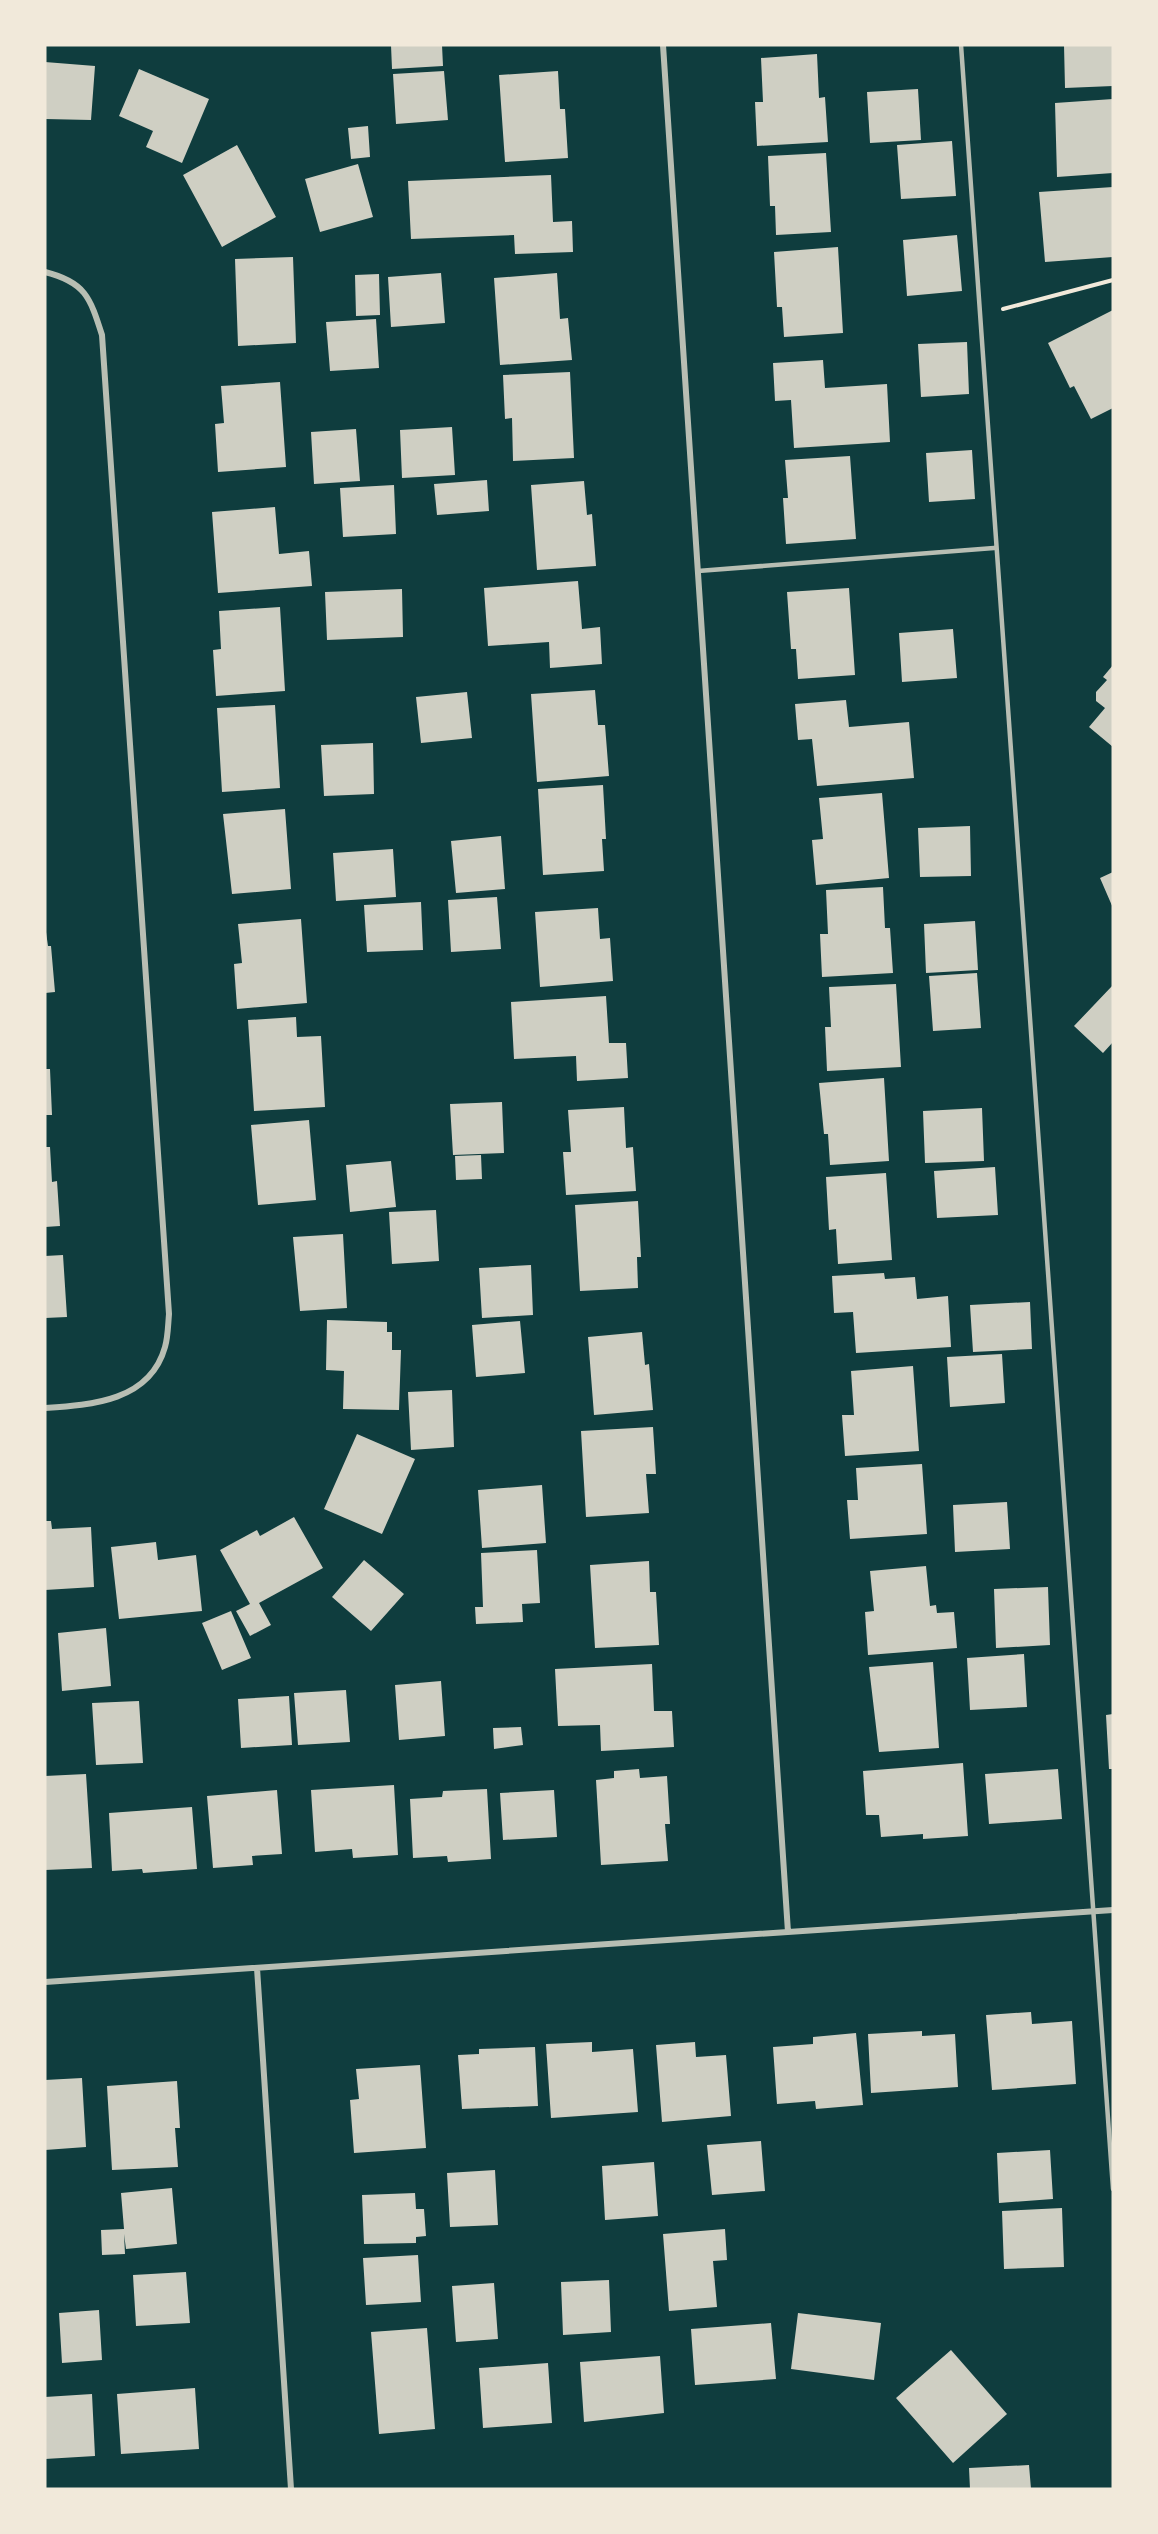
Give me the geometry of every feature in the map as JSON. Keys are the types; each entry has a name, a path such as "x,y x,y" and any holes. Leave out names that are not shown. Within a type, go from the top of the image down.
{"street":[{"path":"663,45 788,1932"},
{"path":"45,272 79,285 94,311 102,335 169,1314 165,1347 155,1368 141,1386 117,1399 45,1408"},
{"path":"45,1982 1113,1910"},
{"path":"257,1968 291,2489"}],"lane":[{"path":"961,45 994,548 1095,1911 1113,2188"},
{"path":"698,571 994,548"}],"path":[{"path":"979,315 1113,280"}],"building":[{"path":"391,45 442,45 443,66 392,69"},
{"path":"1064,45 1113,45 1113,86 1065,88"},
{"path":"817,54 819,98 825,97 828,142 757,146 755,102 763,102 761,58"},
{"path":"45,62 95,66 91,120 45,119"},
{"path":"139,69 209,99 182,163 146,147 153,131 119,116"},
{"path":"444,71 448,120 396,124 393,74"},
{"path":"558,71 560,109 565,109 568,158 505,162 499,75"},
{"path":"918,89 921,140 870,143 867,92"},
{"path":"1113,99 1113,173 1057,177 1055,103"},
{"path":"368,126 370,157 351,159 348,128"},
{"path":"952,141 956,196 901,199 897,145"},
{"path":"237,145 276,217 222,247 183,175"},
{"path":"826,153 831,232 776,235 775,206 770,206 768,156"},
{"path":"358,164 373,217 320,232 305,179"},
{"path":"551,175 553,222 572,221 573,252 515,254 514,235 411,239 408,181"},
{"path":"1113,187 1113,257 1045,262 1039,192"},
{"path":"957,235 962,291 907,296 903,240"},
{"path":"838,247 843,333 784,337 782,307 777,307 774,252"},
{"path":"293,257 296,343 238,346 235,259"},
{"path":"441,273 445,323 391,327 388,277"},
{"path":"557,273 560,319 568,318 572,360 500,365 494,278"},
{"path":"379,274 380,315 356,316 355,275"},
{"path":"1113,310 1113,408 1091,419 1074,386 1070,388 1048,343"},
{"path":"376,319 379,368 330,371 326,322"},
{"path":"967,342 969,394 921,397 918,344"},
{"path":"823,360 825,388 887,384 890,442 794,448 791,400 775,401 773,363"},
{"path":"570,372 574,458 513,461 512,418 505,419 503,375"},
{"path":"280,382 286,467 218,472 215,424 224,423 221,386"},
{"path":"452,427 455,475 402,478 400,430"},
{"path":"356,429 360,481 314,484 311,432"},
{"path":"972,450 975,499 929,502 926,453"},
{"path":"850,456 856,539 786,544 783,498 788,498 785,460"},
{"path":"487,480 489,511 437,515 434,484"},
{"path":"584,481 587,515 592,514 596,566 537,570 531,485"},
{"path":"394,485 396,534 343,537 340,488"},
{"path":"275,507 279,554 309,551 312,586 218,593 212,512"},
{"path":"578,581 582,629 600,627 602,664 550,668 549,642 488,646 484,588"},
{"path":"849,588 855,675 798,679 796,649 791,649 787,592"},
{"path":"402,589 403,637 327,640 325,592"},
{"path":"280,607 285,691 216,696 213,650 221,649 219,611"},
{"path":"953,629 957,678 902,682 899,633"},
{"path":"1113,665 1113,747 1089,727 1105,708 1096,701 1096,692 1107,680 1103,677"},
{"path":"595,690 598,725 605,725 609,776 537,782 531,694"},
{"path":"467,692 472,738 421,743 416,697"},
{"path":"846,700 849,727 909,722 914,778 817,786 812,739 798,740 795,704"},
{"path":"275,705 280,788 222,792 217,708"},
{"path":"373,743 374,794 324,796 321,745"},
{"path":"603,785 606,839 602,839 604,871 543,875 538,789"},
{"path":"882,793 889,878 816,885 812,840 823,839 819,798"},
{"path":"285,809 291,889 232,894 223,814"},
{"path":"970,826 971,876 920,877 918,828"},
{"path":"501,836 505,889 456,893 451,841"},
{"path":"393,849 396,897 336,901 333,853"},
{"path":"1113,872 1113,908 1100,878"},
{"path":"883,887 885,928 890,928 893,973 822,977 820,934 828,934 826,890"},
{"path":"497,897 501,949 451,952 448,900"},
{"path":"421,902 423,950 367,952 364,905"},
{"path":"598,908 600,939 610,938 613,981 540,987 535,912"},
{"path":"301,919 307,1003 237,1009 234,964 242,963 238,924"},
{"path":"975,921 978,970 926,973 924,924"},
{"path":"45,925 48,946 51,946 55,992 45,993"},
{"path":"977,973 981,1028 933,1031 929,976"},
{"path":"896,984 901,1067 827,1071 825,1027 831,1027 829,987"},
{"path":"1113,985 1113,1042 1103,1053 1074,1026"},
{"path":"606,996 609,1043 626,1043 628,1078 577,1081 576,1056 514,1059 511,1002"},
{"path":"296,1017 297,1037 321,1036 325,1107 254,1111 248,1020"},
{"path":"45,1069 50,1069 52,1115 45,1115"},
{"path":"884,1078 889,1161 830,1165 828,1134 824,1134 819,1083"},
{"path":"502,1102 504,1153 453,1155 450,1104"},
{"path":"624,1107 626,1148 633,1147 636,1191 566,1195 563,1152 571,1152 568,1110"},
{"path":"982,1108 984,1161 925,1163 923,1111"},
{"path":"309,1120 316,1200 258,1205 251,1125"},
{"path":"45,1147 50,1147 52,1182 57,1181 60,1226 45,1227"},
{"path":"481,1155 482,1179 456,1180 455,1156"},
{"path":"391,1161 396,1207 350,1212 346,1165"},
{"path":"995,1167 998,1215 937,1218 934,1171"},
{"path":"886,1173 892,1260 838,1264 836,1229 829,1230 826,1177"},
{"path":"638,1201 641,1257 637,1257 638,1288 580,1291 575,1205"},
{"path":"436,1210 439,1261 392,1264 389,1212"},
{"path":"343,1234 347,1308 300,1311 293,1237"},
{"path":"63,1255 67,1317 45,1318 45,1256"},
{"path":"531,1265 533,1315 482,1318 479,1268"},
{"path":"884,1273 885,1279 915,1277 917,1299 948,1296 951,1347 856,1353 853,1312 834,1313 832,1276"},
{"path":"1030,1302 1032,1349 973,1352 970,1305"},
{"path":"327,1320 387,1322 387,1332 392,1332 392,1350 401,1350 399,1410 343,1409 344,1371 326,1370"},
{"path":"520,1321 525,1373 476,1377 472,1325"},
{"path":"642,1332 645,1365 649,1364 653,1410 594,1415 588,1337"},
{"path":"1002,1354 1005,1403 950,1407 947,1357"},
{"path":"913,1366 919,1451 845,1456 842,1415 854,1415 851,1371"},
{"path":"452,1390 454,1447 411,1450 408,1392"},
{"path":"653,1427 656,1474 646,1474 649,1513 586,1517 581,1431"},
{"path":"357,1434 415,1459 382,1534 324,1509"},
{"path":"922,1464 927,1534 850,1539 847,1500 858,1500 856,1468"},
{"path":"542,1485 546,1543 482,1548 478,1490"},
{"path":"1007,1502 1010,1549 955,1552 953,1505"},
{"path":"294,1517 323,1568 259,1603 271,1625 250,1636 236,1611 250,1604 220,1550 257,1530 260,1536"},
{"path":"45,1521 51,1521 52,1529 91,1527 94,1587 45,1590"},
{"path":"156,1542 158,1560 196,1555 202,1611 119,1619 111,1547"},
{"path":"537,1550 540,1603 522,1604 523,1622 476,1624 475,1607 483,1607 481,1553"},
{"path":"364,1560 404,1594 371,1631 332,1597"},
{"path":"649,1561 650,1592 656,1592 659,1645 595,1648 590,1565"},
{"path":"926,1566 930,1606 936,1605 937,1613 954,1612 957,1648 868,1655 865,1612 874,1611 870,1571"},
{"path":"1048,1587 1050,1645 996,1648 994,1589"},
{"path":"231,1611 251,1658 222,1670 202,1623"},
{"path":"106,1628 111,1686 62,1691 58,1633"},
{"path":"1024,1654 1027,1707 970,1710 967,1658"},
{"path":"933,1662 939,1748 879,1752 869,1667"},
{"path":"652,1664 654,1711 672,1711 674,1747 601,1751 600,1725 558,1726 555,1669"},
{"path":"441,1681 445,1736 399,1740 395,1685"},
{"path":"346,1690 350,1742 298,1745 294,1693"},
{"path":"289,1696 292,1745 241,1748 238,1699"},
{"path":"139,1701 143,1763 96,1765 92,1703"},
{"path":"1113,1714 1113,1769 1109,1769 1106,1715"},
{"path":"521,1727 523,1745 494,1749 493,1728"},
{"path":"963,1763 968,1836 923,1839 923,1834 881,1837 879,1815 866,1815 863,1771"},
{"path":"639,1769 640,1778 667,1776 670,1824 665,1824 668,1861 601,1865 596,1780 614,1778 614,1771"},
{"path":"1058,1769 1062,1819 989,1824 985,1774"},
{"path":"86,1774 92,1868 45,1870 45,1776"},
{"path":"394,1785 398,1855 353,1858 352,1849 315,1852 311,1790"},
{"path":"487,1789 491,1859 448,1862 447,1856 413,1858 410,1799 442,1797 443,1791"},
{"path":"277,1790 282,1854 252,1856 253,1865 213,1868 207,1796"},
{"path":"554,1790 557,1837 503,1840 500,1793"},
{"path":"192,1807 197,1869 143,1873 142,1869 112,1871 109,1813"},
{"path":"1031,2012 1032,2024 1072,2021 1076,2084 992,2090 986,2015"},
{"path":"922,2031 922,2036 955,2034 958,2087 871,2093 868,2034"},
{"path":"856,2033 863,2105 816,2109 815,2101 777,2104 773,2047 813,2044 813,2037"},
{"path":"592,2042 592,2052 633,2049 638,2112 551,2118 546,2044"},
{"path":"695,2042 696,2057 726,2055 731,2116 662,2122 656,2045"},
{"path":"535,2047 538,2106 462,2109 458,2055 479,2054 479,2049"},
{"path":"420,2065 426,2148 354,2153 350,2100 359,2099 356,2069"},
{"path":"82,2078 86,2147 45,2150 45,2080"},
{"path":"177,2081 180,2128 175,2128 178,2167 112,2170 107,2086"},
{"path":"761,2141 765,2191 712,2195 707,2145"},
{"path":"1050,2150 1053,2199 999,2203 997,2153"},
{"path":"654,2162 658,2216 605,2220 602,2166"},
{"path":"495,2170 498,2225 450,2227 447,2173"},
{"path":"172,2188 177,2244 126,2249 124,2234 125,2254 102,2255 101,2230 124,2229 121,2193"},
{"path":"415,2193 416,2209 424,2209 426,2236 416,2237 416,2243 364,2244 362,2195"},
{"path":"1062,2208 1064,2267 1004,2269 1002,2211"},
{"path":"725,2229 727,2260 713,2261 717,2307 669,2311 663,2234"},
{"path":"418,2255 421,2302 366,2305 363,2258"},
{"path":"186,2272 190,2323 136,2326 133,2275"},
{"path":"609,2280 611,2332 563,2335 561,2282"},
{"path":"494,2283 498,2339 456,2342 452,2286"},
{"path":"99,2310 102,2360 62,2363 59,2313"},
{"path":"798,2313 881,2323 874,2380 791,2369"},
{"path":"771,2323 776,2379 695,2385 691,2329"},
{"path":"427,2328 435,2429 379,2434 371,2332"},
{"path":"951,2350 1007,2414 953,2463 896,2398"},
{"path":"660,2356 664,2413 584,2422 580,2362"},
{"path":"548,2363 552,2423 483,2428 479,2368"},
{"path":"195,2388 199,2449 121,2454 117,2394"},
{"path":"92,2394 95,2456 45,2459 45,2397"},
{"path":"1029,2465 1031,2489 970,2489 969,2468"}]}
